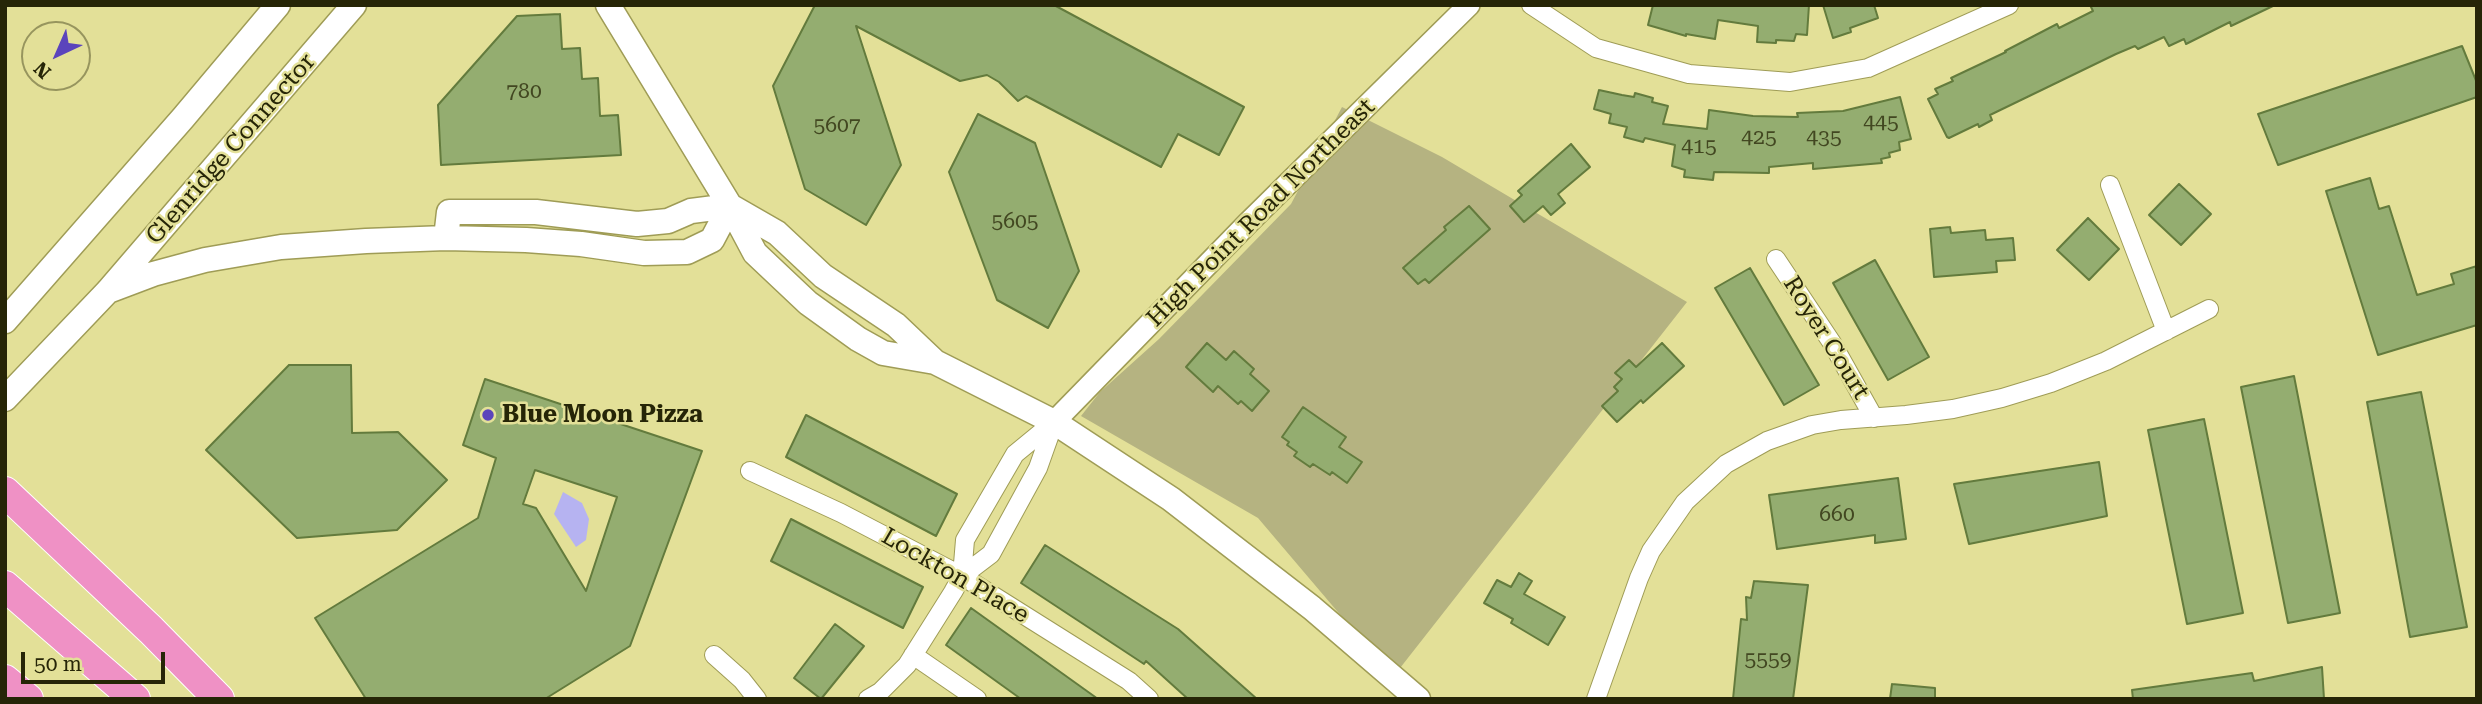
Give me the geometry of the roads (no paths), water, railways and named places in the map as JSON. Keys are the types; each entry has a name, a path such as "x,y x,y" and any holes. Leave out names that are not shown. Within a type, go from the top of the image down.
{"highway":[{"path":"5,492 219,699"},
{"path":"5,586 135,699"},
{"path":"5,680 28,699"}],"main road":[{"path":"5,321 278,5"},
{"name":"Glenridge Connector","path":"5,399 108,291 354,5"},
{"path":"608,5 730,206 755,253 783,281 834,324 883,354 935,362 1054,422 1171,499 1312,608 1418,699"},
{"path":"108,291 153,274 205,260 281,247 366,241 446,238 581,244 644,253 687,252 712,240 730,206"},
{"path":"446,238 449,212 536,212 637,224 668,221 691,211 730,206"}],"street":[{"name":"High Point Road Northeast","path":"1054,422 1248,223 1469,5"},
{"path":"1531,5 1596,48 1689,74 1790,82 1868,68 2009,5"},
{"path":"2110,185 2166,331"},
{"name":"Royer Court","path":"1776,259 1832,343 1874,418"},
{"path":"1596,699 1651,551 1685,502 1726,464 1767,441 1812,425 1953,409 2051,383 2106,361 2209,309"},
{"path":"962,576 965,540 1015,454 1054,422"},
{"path":"867,699 880,692 907,665 962,576 991,554 1038,468 1054,422"},
{"name":"Lockton Place","path":"750,471 841,513 962,576 1129,681 1149,699"},
{"path":"714,655 742,680 757,699"},
{"path":"913,655 977,699"}],"water":[{"path":"563,492 582,503 589,519 586,540 576,547 554,514"}],"place":[{"name":"Blue Moon Pizza","path":"488,415"}]}
